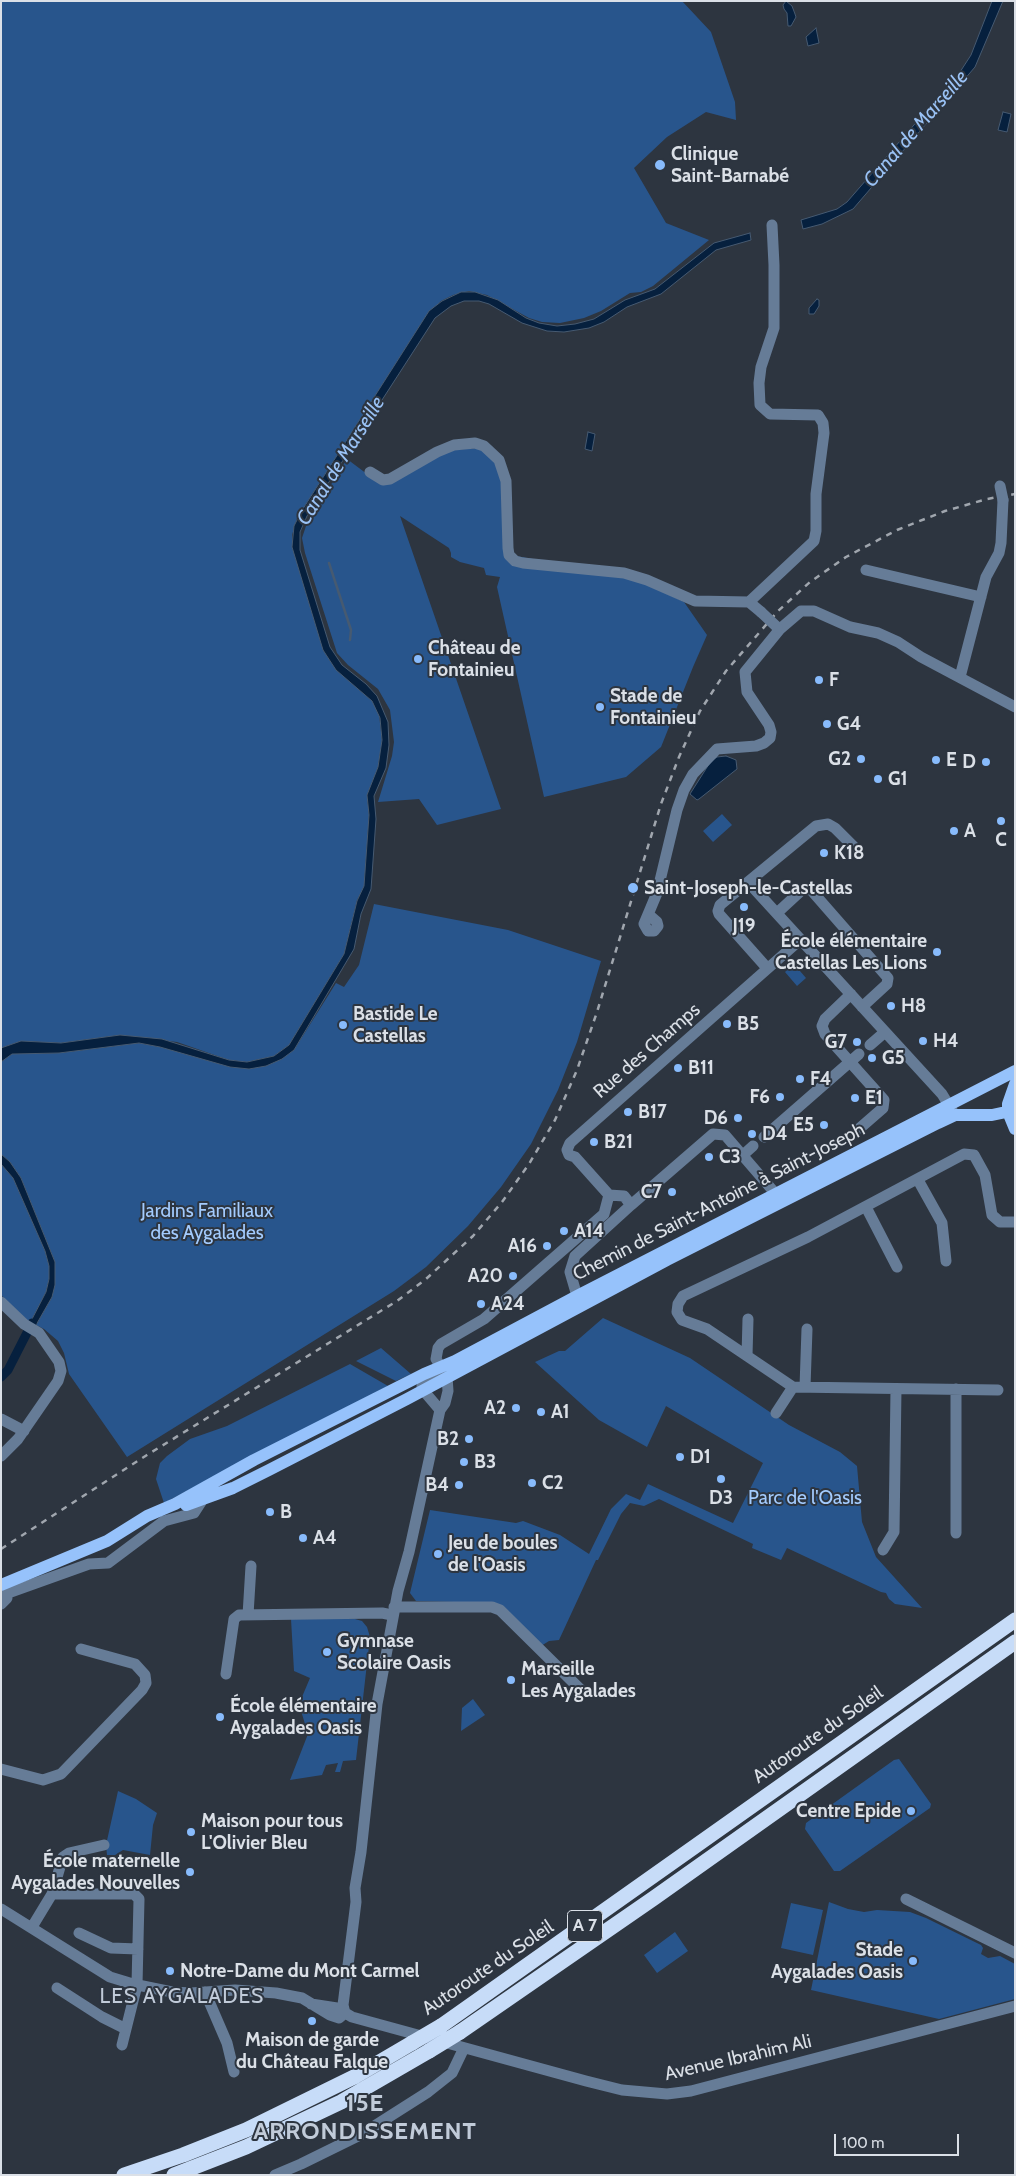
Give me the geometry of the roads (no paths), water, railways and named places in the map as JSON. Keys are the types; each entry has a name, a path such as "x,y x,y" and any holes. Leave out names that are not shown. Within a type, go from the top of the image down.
{"highway":[{"name":"Autoroute du Soleil","path":"124,2175 183,2155 246,2130 354,2077 411,2038 441,2026 1015,1620"},
{"name":"Autoroute du Soleil","path":"174,2175 246,2147 341,2102 460,2032 1015,1642"}],"main road":[{"name":"Chemin de Saint-Antoine à Saint-Joseph","path":"4,1588 107,1541 147,1516 176,1509 262,1474 423,1390 444,1372 577,1296 780,1198 952,1111 1015,1071"},
{"path":"1015,1084 1008,1104 1015,1131"},
{"name":"Chemin de Saint-Antoine à Saint-Joseph","path":"952,1111 992,1115 1011,1111"},
{"path":"992,1115 1015,1131"},
{"name":"Chemin de Saint-Antoine à Saint-Joseph","path":"176,1509 254,1460 291,1443 424,1374 444,1372 660,1264 780,1198"}],"street":[{"path":"749,602 814,541 824,433 823,423 818,415 770,414 760,405 759,383 761,367 774,328 772,225"},
{"path":"370,472 375,477 383,480 390,479 438,452 463,443 475,443 484,446 493,453 503,471 508,490 508,548 509,555 515,561 624,574 648,580 695,601 749,602 779,628"},
{"path":"960,677 986,577 998,553 1001,542 1003,500 1000,486"},
{"path":"866,570 981,598"},
{"path":"649,914 666,861 677,810 684,790 693,774 717,749 756,746 770,738 769,725 747,692 745,672 779,628 797,614 809,609 850,626 878,633 1015,707"},
{"path":"768,968 718,912 720,905 816,826 828,824 835,828 854,847"},
{"path":"748,882 942,1094 952,1111"},
{"path":"777,912 803,889 811,890 888,978 887,984 862,1007"},
{"name":"Rue des Champs","path":"609,1195 575,1157 569,1155 567,1150 570,1143 800,940"},
{"path":"851,994 825,1019 822,1026 825,1034 855,1058 884,1100 883,1108 860,1128"},
{"path":"870,1045 885,1032"},
{"path":"764,1137 855,1058"},
{"path":"577,1296 570,1272 575,1256 714,1134 725,1135 780,1198"},
{"path":"743,1155 754,1146"},
{"path":"998,1390 793,1387 707,1329 682,1320 677,1312 678,1304 683,1296 808,1237 964,1154 974,1155 984,1175 992,1214 1000,1222 1015,1222"},
{"path":"918,1180 942,1223 946,1261"},
{"path":"345,2013 343,2006 356,1902 357,1868 361,1852 377,1704 393,1611 409,1552 440,1410 445,1403 448,1391 444,1372 436,1362 436,1353 441,1344 484,1319 604,1214 609,1195 624,1196 631,1205"},
{"path":"866,1207 897,1267"},
{"path":"1,1302 24,1324 39,1333 59,1362 61,1371 58,1382 24,1431 1,1456"},
{"path":"747,1356 748,1319"},
{"path":"805,1387 807,1329"},
{"path":"776,1413 793,1387"},
{"path":"883,1550 894,1532 896,1389"},
{"path":"956,1389 956,1533"},
{"path":"423,1390 440,1410"},
{"path":"1,1419 24,1431"},
{"name":"Chemin de Saint-Antoine à Saint-Joseph","path":"4,1588 89,1564 108,1563 164,1521 176,1509"},
{"path":"248,1615 251,1566"},
{"path":"1,1604 7,1598 4,1588"},
{"path":"226,1674 234,1619 239,1615 382,1613 492,1607 500,1610 582,1691"},
{"path":"1,1769 43,1780 61,1774 142,1690 146,1683 145,1675 135,1664 81,1649"},
{"path":"32,1927 52,1894 64,1857 69,1853 104,1845"},
{"path":"52,1894 134,1894 138,1897 137,1986 122,2045"},
{"path":"906,1899 1015,1953"},
{"path":"1,1909 110,1977 137,1986 172,1992 204,1992 227,2043 234,2072"},
{"path":"79,1933 111,1948 138,1949"},
{"path":"57,1988 102,2017 126,2028"},
{"name":"Avenue Ibrahim Ali","path":"204,1992 234,1990 276,1993 302,1998 326,2014 339,2018 345,2013 411,2038 464,2048 586,2081 650,2094 691,2091 1015,2006"},
{"path":"275,2175 362,2134 428,2092 452,2073 464,2048"}],"water":[{"path":"786,1 792,6 796,17 791,26 788,26 787,13 783,5"},
{"path":"992,1 1003,1 975,67 853,209 822,224 803,229 801,220 837,209 847,202 960,72 971,55"},
{"path":"816,28 819,43 808,46 806,37"},
{"path":"1003,112 1011,114 1007,132 998,130"},
{"path":"750,233 751,240 716,250 661,294 627,307 604,322 589,328 564,332 547,331 522,323 489,304 479,301 464,301 451,306 435,318 307,516 300,532 300,550 330,647 342,665 366,684 377,696 388,722 389,745 386,768 374,796 376,819 371,889 361,914 354,949 294,1050 282,1059 266,1066 249,1069 230,1067 139,1043 59,1053 12,1054 1,1062 1,1048 21,1041 61,1043 120,1035 162,1039 229,1060 247,1062 274,1056 289,1045 344,954 357,901 364,886 369,815 367,795 378,767 382,740 380,718 372,701 336,670 323,650 292,547 294,526 301,512 429,311 442,301 461,292 475,292 498,300 526,318 539,323 557,326 575,324 594,319 625,300 655,289 714,243"},
{"path":"817,299 819,300 819,306 814,314 809,314 809,308"},
{"path":"588,432 595,434 592,451 585,449"},
{"path":"726,756 736,760 737,769 697,800 690,794 711,761 717,757"},
{"path":"1,1154 10,1162 21,1178 55,1262 55,1285 52,1297 36,1325 30,1323 46,1292 49,1266 45,1251 13,1178 1,1164"}],"waterway":[{"path":"329,563 351,630 350,640"},
{"name":"Canal de Marseille","path":"1,1377 8,1370 32,1323"}],"railway":[{"path":"1,1549 147,1455 397,1301 426,1279 473,1236 502,1202 529,1164 555,1120 577,1070 597,1012 661,804 679,757 700,711 726,671 778,611 810,582 846,557 897,530 945,511 987,499 1015,494"}],"place":[{"name":"Clinique Saint-Barnabé","path":"660,165"},
{"name":"Château de Fontainieu","path":"418,659"},
{"name":"F","path":"819,680"},
{"name":"Stade de Fontainieu","path":"600,707"},
{"name":"G4","path":"827,724"},
{"name":"G2","path":"861,759"},
{"name":"E","path":"936,760"},
{"name":"D","path":"986,762"},
{"name":"G1","path":"878,779"},
{"name":"C","path":"1001,821"},
{"name":"A","path":"954,831"},
{"name":"K18","path":"824,853"},
{"name":"Saint-Joseph-le-Castellas","path":"633,888"},
{"name":"J19","path":"744,907"},
{"name":"École élémentaire Castellas Les Lions","path":"937,952"},
{"name":"H8","path":"891,1006"},
{"name":"B5","path":"727,1024"},
{"name":"Bastide Le Castellas","path":"343,1025"},
{"name":"H4","path":"923,1041"},
{"name":"G7","path":"857,1042"},
{"name":"G5","path":"872,1058"},
{"name":"B11","path":"678,1068"},
{"name":"F4","path":"800,1079"},
{"name":"F6","path":"780,1097"},
{"name":"E1","path":"855,1098"},
{"name":"B17","path":"628,1112"},
{"name":"D6","path":"738,1118"},
{"name":"E5","path":"824,1125"},
{"name":"D4","path":"752,1134"},
{"name":"B21","path":"594,1142"},
{"name":"C3","path":"709,1157"},
{"name":"C7","path":"672,1192"},
{"name":"A14","path":"564,1231"},
{"name":"A16","path":"547,1246"},
{"name":"A20","path":"513,1276"},
{"name":"A24","path":"481,1304"},
{"name":"A2","path":"516,1408"},
{"name":"A1","path":"541,1412"},
{"name":"B2","path":"469,1439"},
{"name":"D1","path":"680,1457"},
{"name":"B3","path":"464,1462"},
{"name":"D3","path":"721,1479"},
{"name":"C2","path":"532,1483"},
{"name":"B4","path":"459,1485"},
{"name":"B","path":"270,1512"},
{"name":"A4","path":"303,1538"},
{"name":"Jeu de boules de l'Oasis","path":"438,1554"},
{"name":"Gymnase Scolaire Oasis","path":"327,1652"},
{"name":"Marseille Les Aygalades","path":"511,1680"},
{"name":"École élémentaire Aygalades Oasis","path":"220,1717"},
{"name":"Centre Epide","path":"911,1811"},
{"name":"Maison pour tous L'Olivier Bleu","path":"191,1832"},
{"name":"École maternelle Aygalades Nouvelles","path":"190,1872"},
{"name":"Stade Aygalades Oasis","path":"913,1961"},
{"name":"Notre-Dame du Mont Carmel","path":"170,1971"},
{"name":"Maison de garde du Château Falque","path":"312,2021"}],"district":[{"name":"LES AYGALADES","path":"182,1997"},
{"name":"15E ARRONDISSEMENT","path":"365,2118"}],"park label":[{"name":"Jardins Familiaux des Aygalades","path":"207,1222"},
{"name":"Parc de l'Oasis","path":"805,1498"}]}
